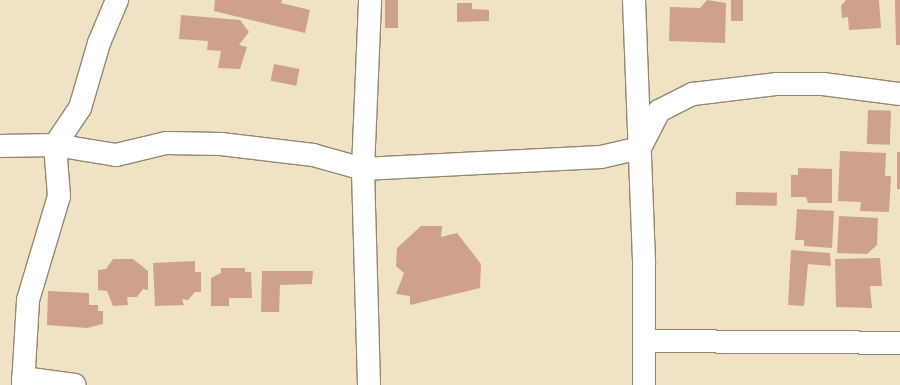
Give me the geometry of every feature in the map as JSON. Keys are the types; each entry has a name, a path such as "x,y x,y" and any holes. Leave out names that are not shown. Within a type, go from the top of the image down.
{"street":[{"path":"75,385 23,381 28,300 59,196 55,145 80,108 99,43 117,0"},
{"path":"369,385 363,168 370,0"},
{"path":"634,0 640,148 644,385"},
{"path":"0,146 55,145 116,155 166,143 221,144 313,155 363,168 601,157 640,148 660,111 693,94 777,84 823,84 900,94"},
{"path":"644,341 900,343"}],"building":[{"path":"215,0 282,0 281,3 310,10 305,33 214,11"},
{"path":"385,0 398,0 398,28 385,28"},
{"path":"707,0 726,3 725,43 669,41 670,7 700,8"},
{"path":"731,0 743,0 743,21 731,21"},
{"path":"846,0 879,0 881,28 849,30 848,17 842,18 841,6"},
{"path":"895,0 900,0 900,45 896,45"},
{"path":"457,3 472,3 472,9 489,10 489,21 457,22"},
{"path":"181,15 240,20 249,32 239,45 247,47 240,69 218,68 221,51 207,50 208,41 179,39"},
{"path":"274,64 300,69 296,86 271,81"},
{"path":"868,110 891,111 890,145 867,144"},
{"path":"840,151 886,153 885,176 891,176 889,212 860,211 861,202 838,201"},
{"path":"897,152 900,152 900,189 897,189"},
{"path":"798,168 832,169 832,203 808,203 806,197 791,197 791,175 798,175"},
{"path":"736,192 777,193 777,206 736,205"},
{"path":"797,209 834,211 832,248 804,246 804,240 795,240"},
{"path":"839,216 878,218 877,245 867,254 837,253"},
{"path":"421,226 442,226 441,237 457,233 481,264 480,288 410,305 410,296 396,294 404,273 396,266 397,248"},
{"path":"791,250 830,253 831,266 808,264 804,306 788,305"},
{"path":"880,258 882,286 870,286 872,308 836,307 835,259"},
{"path":"113,259 133,259 148,271 148,290 143,289 137,297 127,297 128,305 113,306 107,291 98,290 98,270 106,269"},
{"path":"195,261 195,272 201,272 201,292 195,292 188,300 182,299 184,305 155,306 153,263"},
{"path":"221,268 245,268 245,272 251,272 252,298 229,298 229,306 211,306 211,278 221,273"},
{"path":"262,271 313,271 312,284 280,285 279,312 261,312"},
{"path":"48,291 89,293 89,305 98,305 98,311 103,311 103,324 87,328 47,325"}]}
